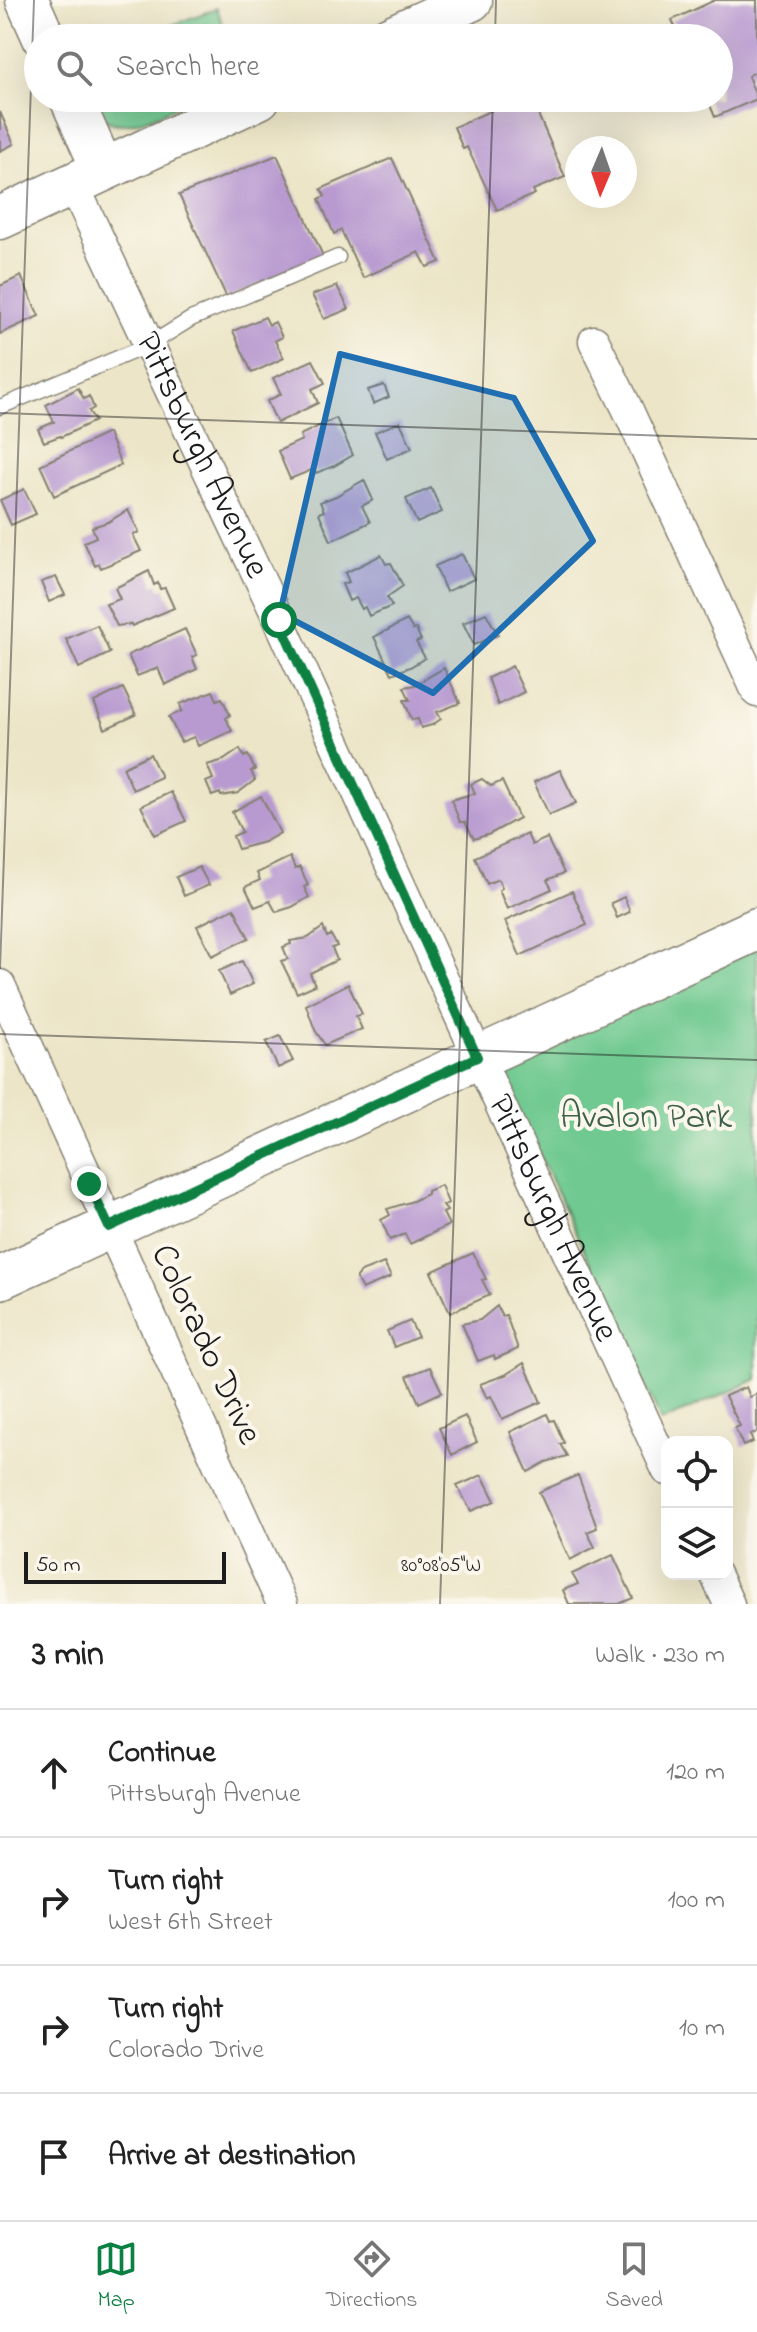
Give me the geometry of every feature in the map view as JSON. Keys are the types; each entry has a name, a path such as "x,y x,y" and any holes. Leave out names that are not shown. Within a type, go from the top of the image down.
{"street":[{"path":"27,0 38,24"},
{"path":"419,24 471,0"},
{"name":"Pittsburgh Avenue","path":"74,112 88,177 149,345 279,620 661,1457"},
{"path":"0,218 229,112"},
{"path":"594,341 757,692"},
{"path":"0,1278 757,929"},
{"name":"Colorado Drive","path":"0,985 282,1604"},
{"path":"718,1580 729,1604"}],"lane":[{"path":"0,407 149,345 191,319 338,257"}],"highlighted area":[{"path":"340,354 514,398 593,541 433,693 280,613"}],"green space":[{"path":"217,8 222,24 175,24"},
{"path":"98,112 163,112 120,124 109,122"},
{"name":"Avalon Park","path":"757,946 757,1379 661,1422 630,1348 503,1078 511,1062"}],"building":[{"path":"715,0 757,0 757,71 748,76 757,99 733,109 733,24 674,24 672,20"},
{"path":"0,112 14,144 0,151"},
{"path":"488,112 537,112 565,177 497,210 467,147 463,149 454,127"},
{"path":"277,155 323,256 227,298 179,195"},
{"path":"392,158 440,262 427,267 419,252 363,278 341,230 334,234 319,199 325,196 321,189"},
{"path":"21,276 39,316 0,334 0,286"},
{"path":"337,286 349,309 324,319 312,295"},
{"path":"265,317 269,325 275,322 282,337 275,341 284,358 252,373 233,331"},
{"path":"313,360 325,383 312,389 318,403 277,423 267,401 281,394 273,378"},
{"path":"384,385 389,397 373,404 368,390"},
{"path":"78,388 84,399 89,396 94,408 89,411 95,421 44,442 38,429 54,422 46,405"},
{"path":"336,418 353,455 316,473 314,469 290,479 278,451 302,440 300,435"},
{"path":"400,422 412,448 387,459 375,432"},
{"path":"108,433 121,465 54,496 40,465"},
{"path":"364,480 373,500 362,506 370,522 331,541 319,513 324,511 320,502"},
{"path":"431,488 442,512 417,523 406,499"},
{"path":"24,489 36,514 11,525 0,500"},
{"path":"128,510 139,532 133,535 141,551 101,568 99,564 95,566 84,542 96,537 92,527"},
{"path":"462,554 474,579 446,592 435,566"},
{"path":"381,555 386,564 391,563 403,586 387,597 392,606 369,616 356,598 349,601 342,584 349,582 345,573"},
{"path":"149,571 154,585 158,583 160,589 165,588 174,608 132,626 117,626 106,604 120,599 115,588"},
{"path":"56,577 65,595 49,602 41,582"},
{"path":"486,613 498,635 474,645 463,623"},
{"path":"407,620 413,630 416,629 421,640 416,642 425,658 392,674 374,637"},
{"path":"97,625 110,653 79,668 66,639"},
{"path":"185,629 197,655 192,657 197,669 165,685 158,668 137,676 128,655"},
{"path":"512,666 524,692 498,705 488,678"},
{"path":"444,668 460,703 437,712 441,719 421,728 418,719 412,720 404,700 410,700 404,687 415,685"},
{"path":"123,688 136,715 105,729 94,702"},
{"path":"213,691 217,700 222,698 230,715 226,718 232,731 198,746 194,737 181,742 169,717 182,711 180,704"},
{"path":"240,749 244,757 248,755 255,770 251,771 255,780 238,793 212,796 206,782 213,779 207,765 224,760"},
{"path":"150,754 161,777 133,790 123,767"},
{"path":"560,770 576,803 549,815 534,782"},
{"path":"482,779 491,786 502,781 519,818 474,839 465,822 460,822 451,800 475,793 471,784"},
{"path":"171,792 186,821 155,835 141,806"},
{"path":"261,796 280,833 264,842 238,849 233,836 242,832 232,812"},
{"path":"527,834 532,845 547,838 564,873 547,880 552,889 507,909 498,879 487,884 475,857"},
{"path":"290,857 295,869 300,867 308,885 304,887 309,897 276,912 270,901 255,907 245,887 260,880 257,873"},
{"path":"199,867 209,885 184,896 176,877"},
{"path":"572,891 587,925 520,956 505,921"},
{"path":"624,897 630,912 617,918 611,903"},
{"path":"234,908 249,938 212,956 197,926"},
{"path":"323,927 327,937 331,935 337,946 332,948 337,960 310,973 315,985 297,993 281,961 288,959 283,947 291,944 290,941 308,938"},
{"path":"242,961 253,984 230,995 219,971"},
{"path":"348,984 362,1014 356,1016 362,1029 325,1045 315,1030 306,1005"},
{"path":"280,1036 293,1061 278,1068 266,1042"},
{"path":"441,1185 448,1203 443,1206 447,1211 443,1213 449,1225 410,1244 405,1234 390,1240 381,1220 390,1215 387,1209 413,1201"},
{"path":"473,1253 490,1295 450,1313 431,1272"},
{"path":"384,1263 391,1277 362,1289 356,1278 361,1272"},
{"path":"497,1306 502,1316 506,1315 518,1349 495,1359 494,1355 478,1361 462,1324 480,1320"},
{"path":"410,1321 418,1337 394,1347 387,1331"},
{"path":"524,1363 541,1402 502,1419 491,1396 487,1398 480,1384 505,1375"},
{"path":"430,1367 442,1392 419,1403 407,1376"},
{"path":"746,1387 750,1397 757,1394 757,1432 750,1435 753,1442 743,1446 735,1428 740,1426 725,1396"},
{"path":"547,1414 550,1421 554,1420 564,1443 560,1444 567,1456 546,1462 528,1472 510,1432"},
{"path":"465,1416 477,1442 452,1455 439,1428"},
{"path":"482,1475 495,1501 471,1511 457,1486"},
{"path":"578,1475 597,1528 587,1532 595,1547 570,1560 539,1492"},
{"path":"613,1555 633,1598 619,1604 569,1604 563,1590 578,1584 572,1574"}],"route":[{"path":"89,1184 109,1227 477,1057 279,620"}]}
